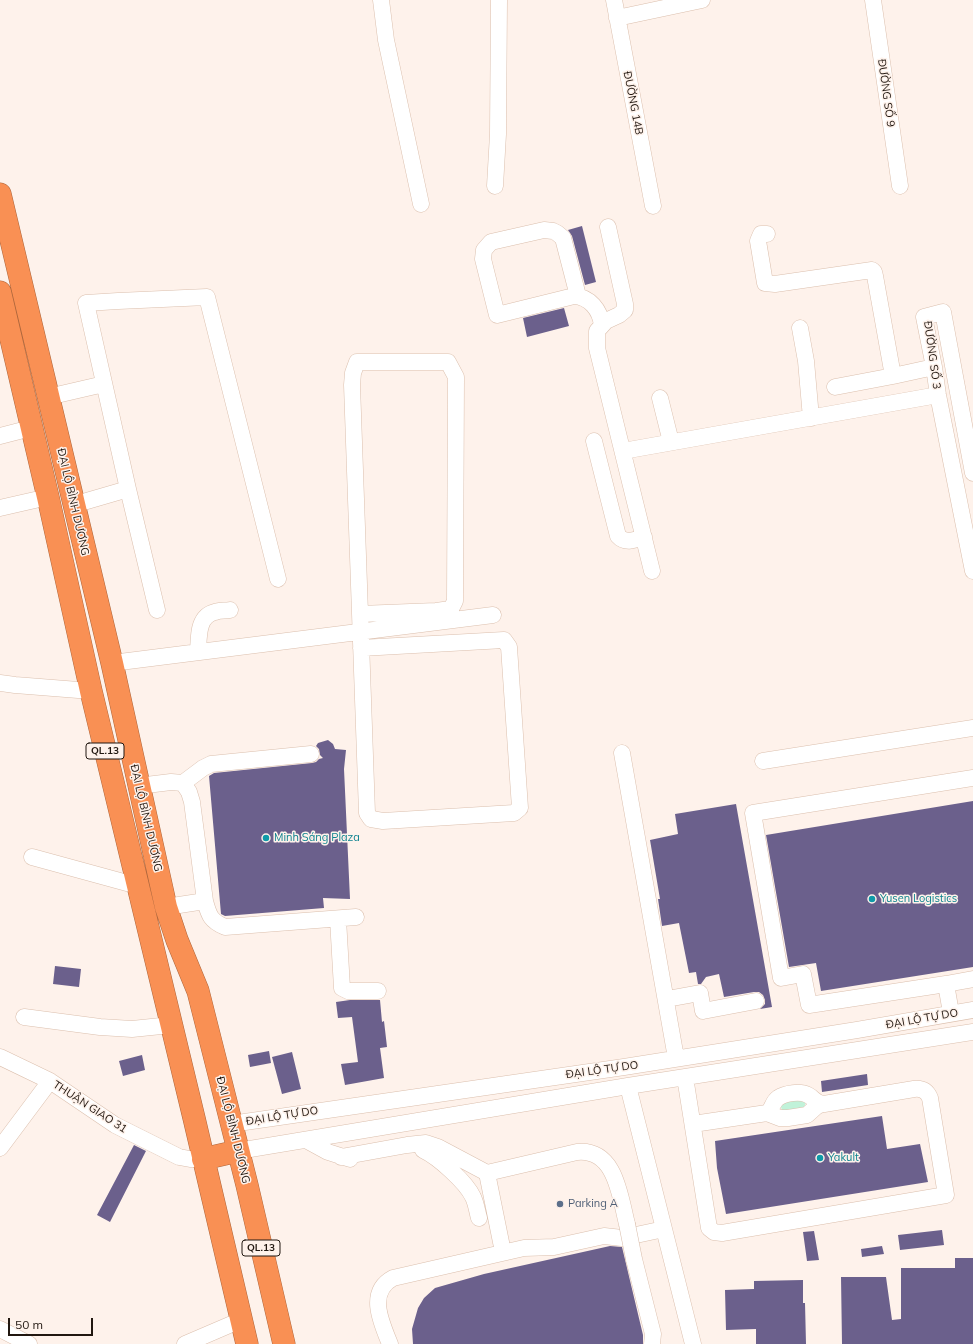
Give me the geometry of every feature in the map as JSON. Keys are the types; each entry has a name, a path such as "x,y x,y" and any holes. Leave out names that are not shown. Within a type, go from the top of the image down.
{"highway":[{"name":"ĐẠI LỘ BÌNH DƯƠNG","path":"0,194 73,505 112,663 166,907 177,940 198,991 284,1344"},
{"name":"QL.13","path":"1,298 48,497 91,691 247,1344"},
{"path":"197,1133 231,1124"},
{"path":"203,1159 238,1151"}],"street":[{"path":"381,0 386,40 421,204"},
{"path":"495,186 498,134 498,0"},
{"name":"ĐƯỜNG 14B","path":"614,0 653,206"},
{"path":"617,18 702,0"},
{"name":"ĐƯỜNG SỐ 9","path":"873,0 900,186"},
{"path":"608,227 625,304 625,310 619,315 606,321 596,331 597,348 652,571"},
{"path":"578,296 565,242 558,233 544,230 491,242 484,250 483,259 498,315 570,296 578,296 588,300 593,305 600,314 602,325"},
{"path":"767,234 761,234 758,241 765,283 775,284 872,270 874,272 893,376"},
{"path":"157,610 86,303 118,300 207,297 278,579"},
{"name":"ĐƯỜNG SỐ 3","path":"973,473 943,312 924,317 938,395 972,554 973,570"},
{"path":"800,328 806,367 811,418"},
{"path":"360,614 451,609 455,601 456,377 448,362 357,362 353,373 360,632 367,813 370,820 384,821 514,813 520,808 509,647 504,640 361,648"},
{"path":"834,387 934,367"},
{"path":"48,397 104,384"},
{"path":"623,451 938,395"},
{"path":"660,398 671,442"},
{"path":"0,436 31,428"},
{"path":"594,441 618,536 625,541 631,541 644,537"},
{"path":"73,505 128,489"},
{"path":"0,508 48,497"},
{"path":"198,652 200,626 205,616 214,612 230,610"},
{"path":"112,663 493,615"},
{"path":"0,683 91,691"},
{"path":"763,761 973,728"},
{"path":"622,753 667,999 676,1058"},
{"path":"138,786 171,782 183,783 211,764 311,754"},
{"path":"973,778 753,813 781,978 803,974 809,1005 973,979"},
{"path":"183,783 189,792 192,802 205,901 208,912 214,922 225,927 356,917"},
{"path":"32,857 138,886"},
{"path":"166,907 205,901"},
{"path":"338,919 342,988 348,991 378,991"},
{"path":"946,984 952,1013"},
{"path":"667,999 700,993 704,1010 756,1001"},
{"name":"ĐẠI LỘ TỰ DO","path":"231,1124 676,1058 858,1030 973,1010"},
{"path":"24,1017 100,1027 132,1029 171,1025"},
{"name":"ĐẠI LỘ TỰ DO","path":"238,1151 628,1086 973,1032"},
{"name":"THUẬN GIAO 31","path":"0,1057 50,1081 115,1125 179,1157 203,1159"},
{"path":"685,1077 709,1228 712,1232 716,1233 945,1196 930,1098 926,1092 917,1089 822,1104 817,1106 807,1115 788,1118 780,1118 767,1113 693,1124"},
{"path":"0,1148 50,1081"},
{"path":"628,1086 693,1344"},
{"path":"767,1113 771,1110 773,1103 777,1098 793,1094 800,1093 806,1095 822,1104"},
{"path":"306,1140 328,1152 352,1160 422,1150 438,1159 468,1190 473,1196 479,1218"},
{"path":"341,1157 401,1146 426,1144 438,1147 487,1173 585,1151 599,1156 607,1163 616,1181 653,1334 652,1344"},
{"path":"487,1173 503,1252"},
{"path":"390,1344 378,1304 380,1290 385,1283 401,1275 486,1250 503,1252 535,1247 554,1247 604,1236 622,1238 664,1229"},
{"path":"185,1344 241,1320"},
{"path":"0,1329 29,1344"}],"green space":[{"path":"789,1099 806,1102 804,1108 784,1112 780,1104"}],"building":[{"path":"582,226 596,282 585,285 572,236 568,230"},
{"path":"564,308 569,326 527,337 523,318"},
{"name":"Minh Sáng Plaza","path":"328,740 333,744 335,749 346,750 344,769 350,899 323,898 324,908 225,916 221,914 209,776 214,773 316,762 323,758 316,746 318,743"},
{"name":"Yusen Logistics","path":"973,801 973,967 821,991 816,963 789,967 766,835"},
{"path":"736,804 772,1007 760,1009 765,1004 765,1000 763,995 759,992 724,997 719,974 706,977 701,984 698,984 696,972 689,973 679,923 662,926 658,899 660,899 650,840 678,834 675,814"},
{"path":"55,966 81,969 79,987 53,984"},
{"path":"350,1000 380,1000 382,1022 384,1021 387,1047 380,1048 384,1078 345,1085 341,1064 358,1062 352,1017 338,1018 336,1002"},
{"path":"269,1051 271,1063 250,1067 248,1055"},
{"path":"292,1052 301,1089 282,1094 272,1057"},
{"path":"142,1055 145,1070 123,1076 119,1061"},
{"path":"867,1074 868,1085 822,1092 821,1081"},
{"name":"Yakult","path":"882,1116 887,1149 920,1144 928,1182 726,1214 717,1168 715,1141"},
{"path":"134,1145 146,1151 110,1222 97,1215"},
{"path":"942,1230 944,1245 900,1250 898,1235"},
{"path":"814,1231 819,1260 807,1261 803,1232"},
{"path":"610,1246 622,1247 643,1335 643,1344 413,1344 412,1329 418,1308 424,1298 435,1288 484,1274"},
{"path":"882,1246 884,1254 862,1257 861,1249"},
{"path":"955,1258 973,1258 973,1344 842,1344 841,1277 886,1277 892,1320 901,1319 901,1268 955,1268"},
{"path":"803,1280 806,1344 756,1344 756,1329 726,1330 725,1290 754,1289 754,1281"}],"place":[{"name":"Minh Sáng Plaza","path":"266,838"},
{"name":"Yusen Logistics","path":"872,899"},
{"name":"Yakult","path":"820,1158"},
{"name":"Parking A","path":"560,1204"}]}
